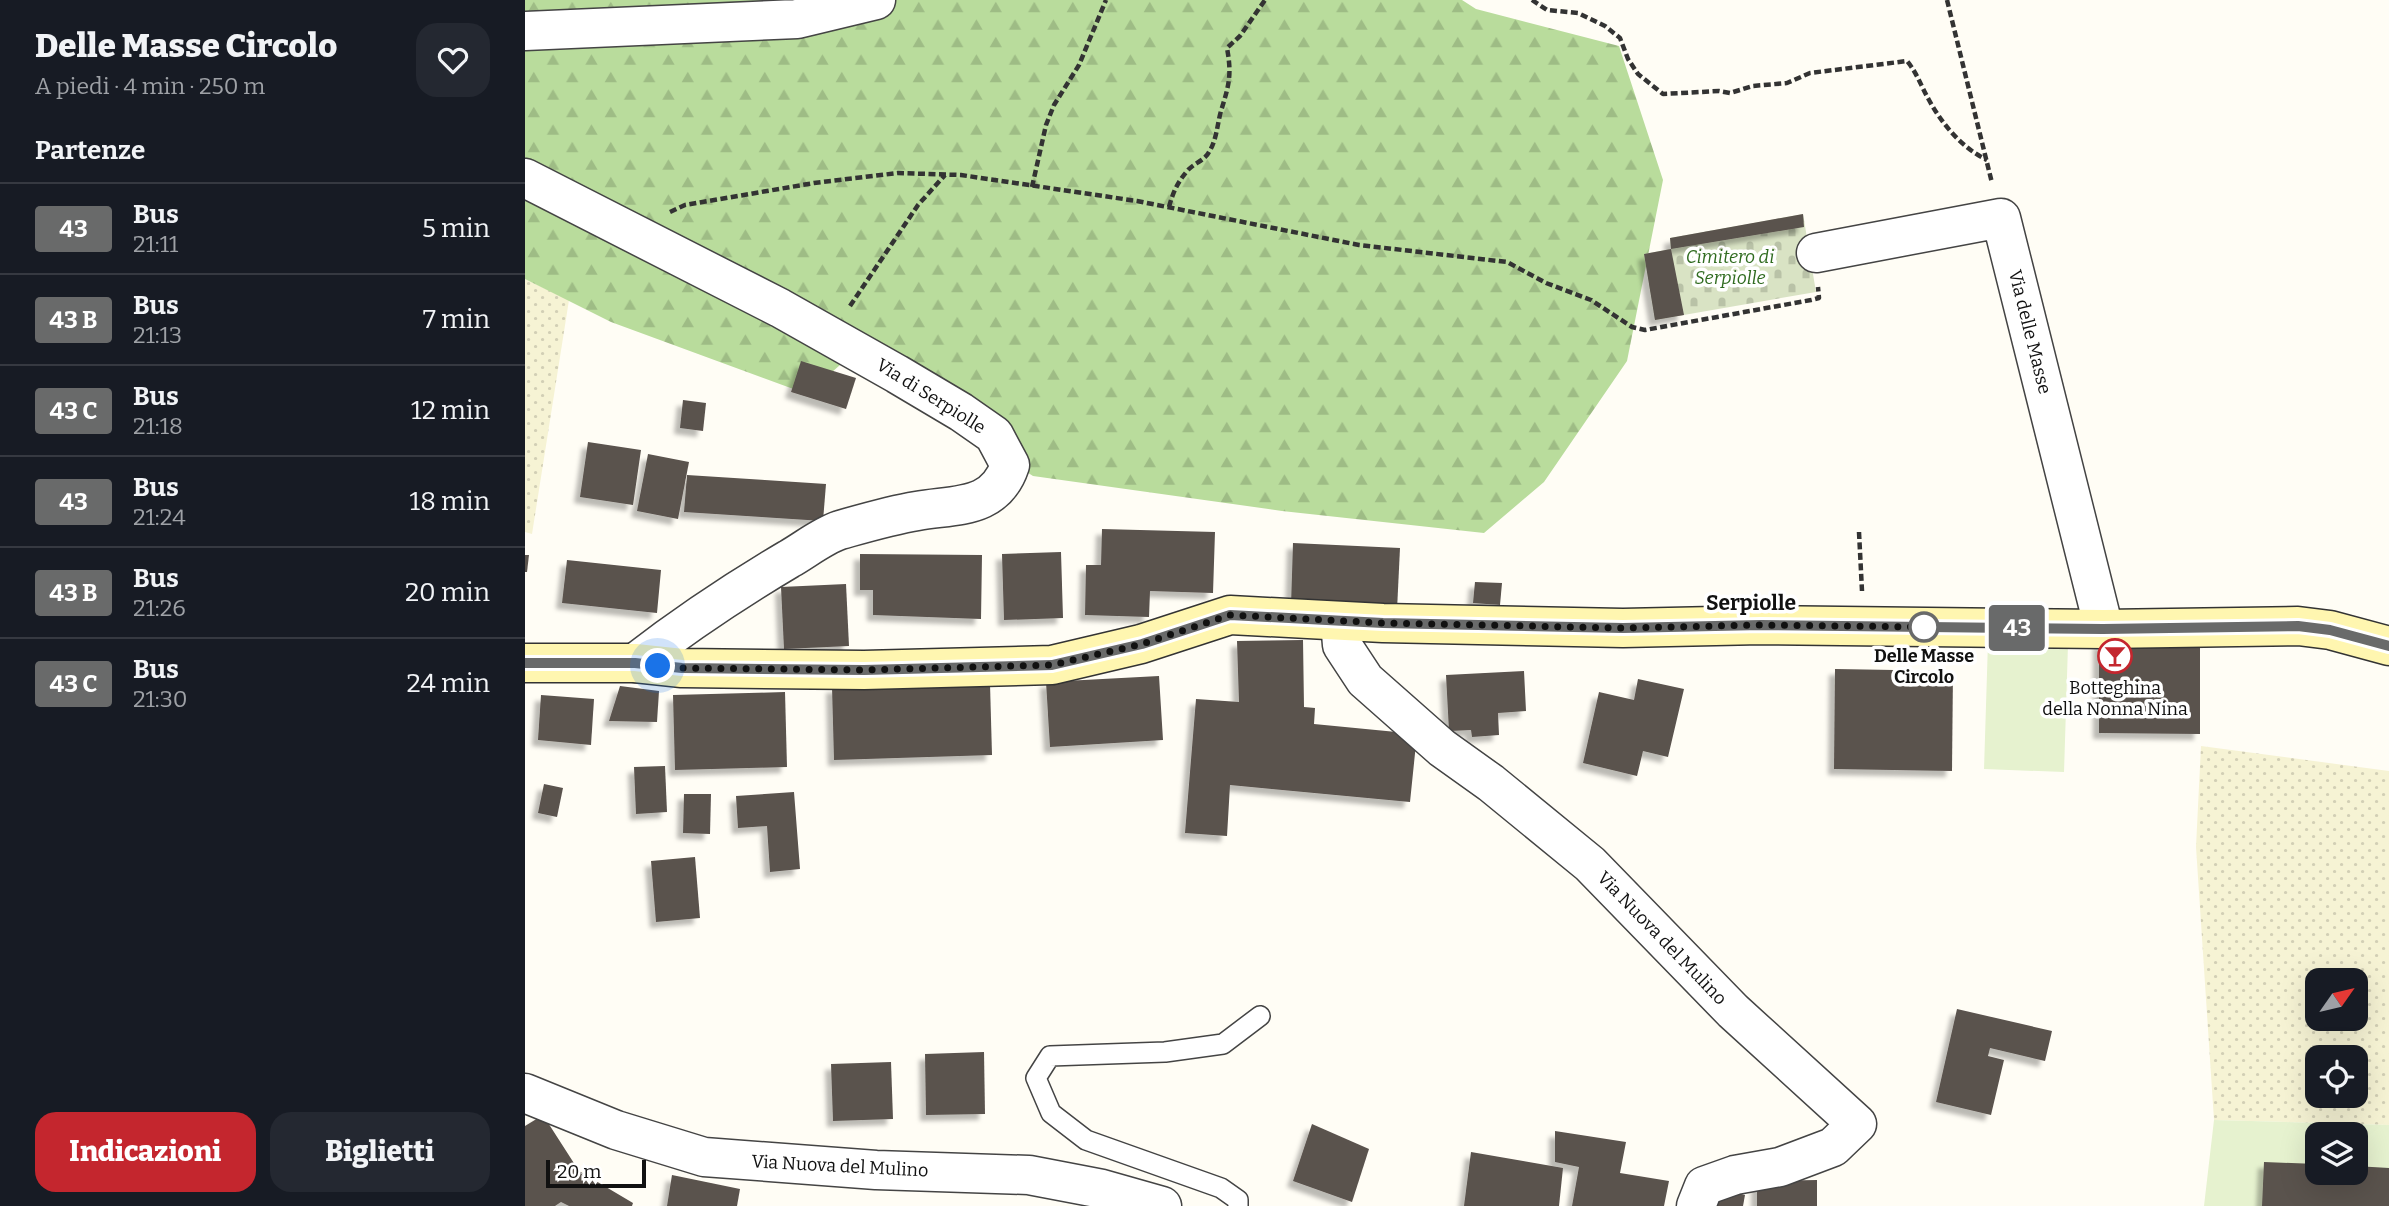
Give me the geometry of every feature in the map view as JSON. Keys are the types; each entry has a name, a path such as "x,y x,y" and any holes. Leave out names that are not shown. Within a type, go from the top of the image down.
{"street":[{"path":"525,31 797,19 876,0"},
{"name":"Via di Serpiolle","path":"525,178 831,337 961,412 994,435 1010,465 1002,485 980,500 965,506 917,511 837,531 678,630 635,663"},
{"path":"1816,253 2001,218"},
{"name":"Via delle Masse","path":"2001,218 2103,629"},
{"path":"525,663 635,663 682,668 864,670 1052,665 1142,644 1230,615 1340,621 1623,628 1761,625 2103,629 2298,626 2330,630 2389,646"},
{"name":"Via Nuova del Mulino","path":"1340,621 1342,646 1364,680 1441,748 1491,783 1590,864 1733,1011 1857,1124 1833,1147 1780,1167 1735,1174 1704,1186 1696,1206"},
{"name":"Via Nuova del Mulino","path":"525,1093 616,1130 704,1157 876,1170 1030,1175 1102,1189 1162,1206"}],"lane":[{"path":"1238,1206 1238,1200 1221,1188 1086,1140 1051,1114 1036,1078 1050,1056 1165,1052 1223,1044 1260,1016"}],"path":[{"path":"1032,187 1053,105 1079,65 1106,0"},
{"path":"1169,207 1176,185 1189,169 1208,155 1219,131 1220,113 1228,95 1230,68 1227,48 1240,36 1265,0"},
{"path":"1532,0 1547,10 1578,13 1605,26 1620,38 1628,59 1638,74 1663,94 1719,91 1730,93 1753,86 1787,83 1810,73 1907,61 1946,126 1976,155 1987,160"},
{"path":"1947,0 2001,218"},
{"path":"670,251 655,226 667,214 685,205 814,183 898,173 961,175 1169,207 1359,245 1507,262 1546,283 1591,300 1632,327 1645,330 1819,298 1814,261 1816,253"},
{"path":"831,337 895,237 918,205 945,175"},
{"path":"1859,532 1862,589"}],"shaded area":[{"path":"525,279 569,300 532,534 525,532"},
{"path":"2201,746 2389,771 2389,1125 2368,1124 2368,1122 2214,1120 2196,847"}],"green space":[{"path":"525,0 1462,0 1476,9 1619,46 1663,180 1627,361 1544,482 1484,533 1282,511 1033,476 848,358 807,394 611,322 525,279"},
{"name":"Cimitero di Serpiolle","path":"1803,214 1816,292 1655,320 1644,254 1671,249 1670,238"},
{"path":"1988,641 2068,644 2064,772 1984,769"},
{"path":"2214,1120 2305,1123 2305,1185 2368,1185 2368,1124 2389,1125 2389,1206 2204,1206"}],"building":[{"path":"1803,214 1804,227 1671,249 1670,238"},
{"path":"1671,249 1684,315 1655,320 1644,254"},
{"path":"801,361 856,378 846,409 791,392"},
{"path":"683,400 706,403 703,431 680,428"},
{"path":"588,442 641,450 633,505 580,497"},
{"path":"648,454 689,462 678,519 637,511"},
{"path":"687,475 826,484 823,521 684,512"},
{"path":"1102,529 1215,532 1213,593 1150,591 1149,617 1085,615 1086,565 1101,565"},
{"path":"1293,543 1400,548 1397,610 1291,605"},
{"path":"1061,552 1063,618 1004,620 1002,554"},
{"path":"860,554 982,555 981,619 873,615 873,590 860,590"},
{"path":"525,555 529,555 527,572 525,572"},
{"path":"567,560 661,570 657,613 562,603"},
{"path":"1475,582 1502,583 1500,605 1473,603"},
{"path":"846,584 849,646 784,649 781,587"},
{"path":"1303,640 1304,707 1315,708 1314,724 1417,734 1410,802 1230,785 1227,836 1185,833 1196,699 1239,702 1237,641"},
{"path":"2099,642 2200,643 2200,734 2099,733"},
{"path":"1835,669 1953,671 1952,771 1834,769"},
{"path":"1524,671 1526,711 1498,713 1499,735 1472,737 1471,730 1449,731 1446,675"},
{"path":"1159,676 1163,740 1050,747 1046,682"},
{"path":"1638,679 1684,689 1668,757 1643,751 1637,776 1583,763 1599,692 1634,700"},
{"path":"990,684 992,755 834,760 832,687"},
{"path":"620,686 659,691 657,722 609,721"},
{"path":"785,692 787,767 675,770 673,695"},
{"path":"541,695 594,699 591,745 538,740"},
{"path":"665,766 667,812 636,814 634,767"},
{"path":"544,784 563,788 557,817 538,813"},
{"path":"794,792 800,869 770,872 767,826 738,828 736,796"},
{"path":"684,794 711,794 710,834 683,833"},
{"path":"695,857 700,918 656,922 651,861"},
{"path":"1957,1009 2052,1031 2045,1061 1990,1048 1988,1056 2004,1060 1991,1115 1936,1102"},
{"path":"984,1052 985,1114 926,1115 925,1054"},
{"path":"891,1062 893,1119 833,1121 831,1064"},
{"path":"543,1115 579,1171 633,1203 632,1206 569,1206 561,1202 555,1206 525,1206 525,1126"},
{"path":"1312,1124 1369,1149 1352,1202 1293,1181"},
{"path":"1555,1131 1626,1142 1620,1173 1669,1181 1664,1206 1572,1206 1579,1167 1555,1162"},
{"path":"1471,1152 1563,1168 1559,1206 1464,1206"},
{"path":"2264,1162 2305,1164 2305,1185 2368,1185 2368,1167 2389,1168 2389,1206 2262,1206"},
{"path":"672,1175 740,1189 737,1206 667,1206"},
{"path":"1817,1180 1817,1206 1757,1206 1757,1181"},
{"path":"1718,1188 1745,1195 1743,1206 1711,1206"}],"bus line":[{"name":"43","path":"525,663 635,663 682,668 864,670 1052,665 1142,644 1230,615 1383,623 1623,628 1761,625 2103,629 2298,626 2330,630 2389,646"}],"place":[{"name":"Delle Masse Circolo","path":"1924,627"},
{"name":"Botteghina della Nonna Nina","path":"2115,656"}],"district":[{"name":"Serpiolle","path":"1751,603"}],"route":[{"path":"658,666 864,670 1052,665 1142,644 1230,615 1383,623 1623,628 1761,625 1924,627"}]}
